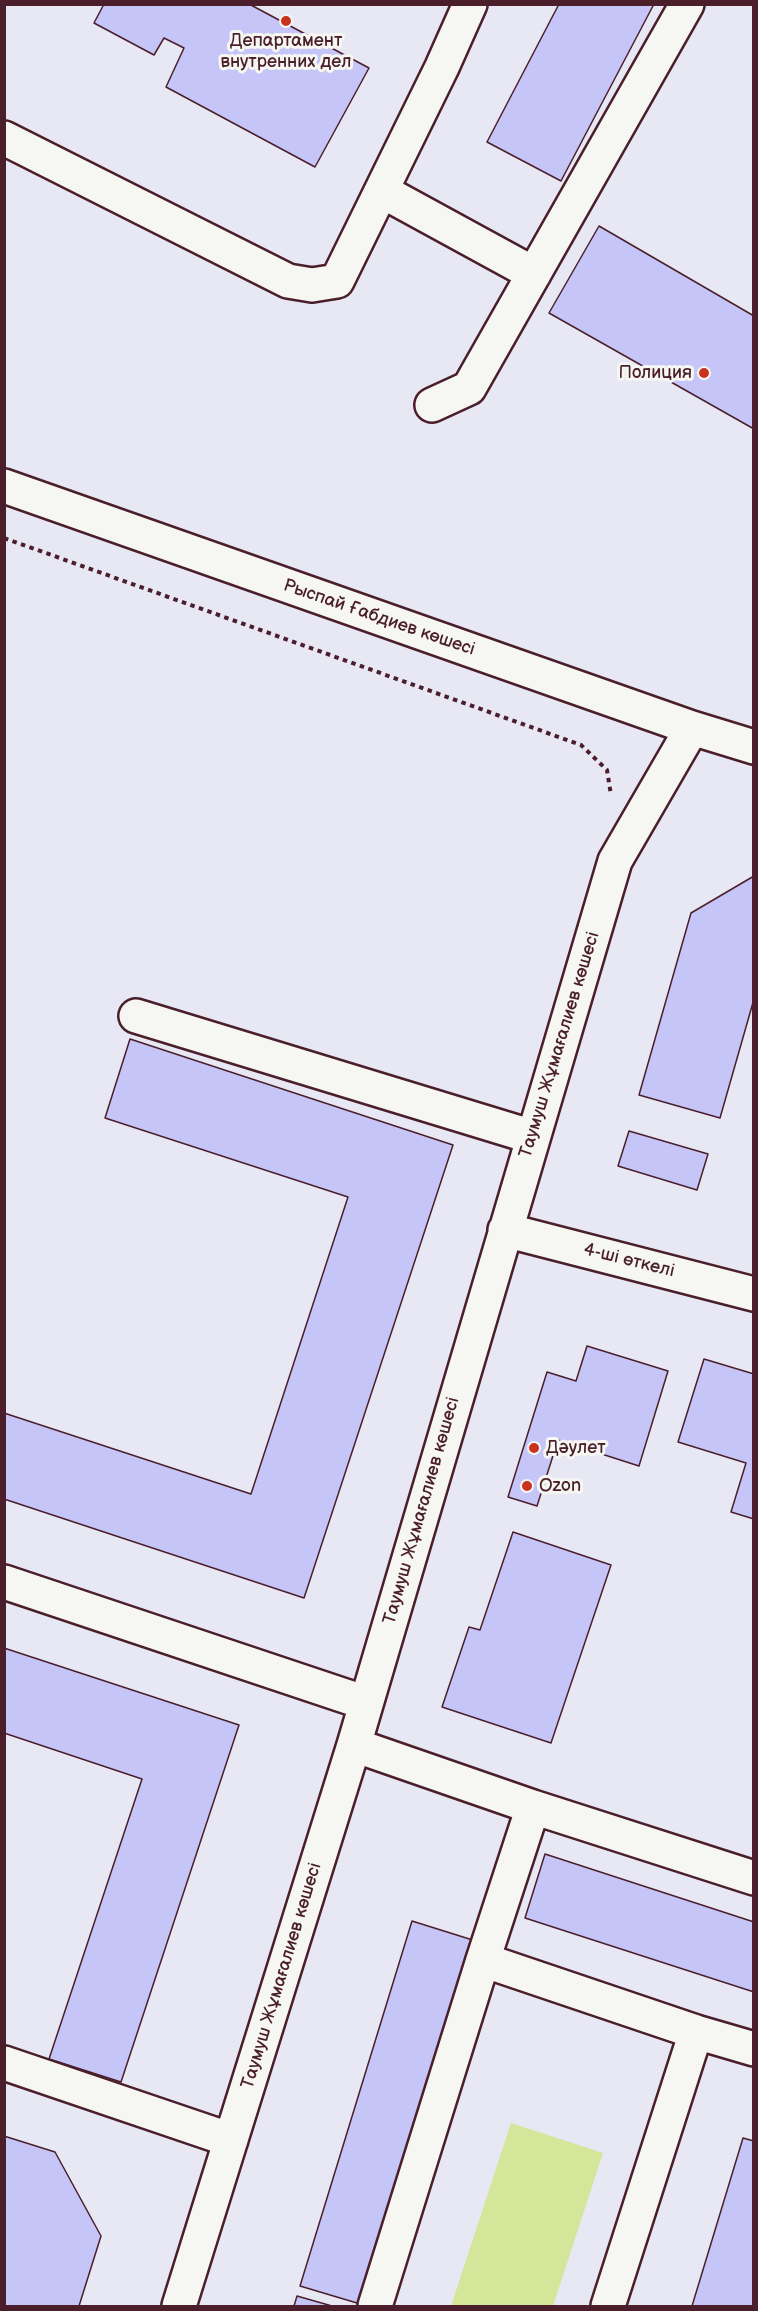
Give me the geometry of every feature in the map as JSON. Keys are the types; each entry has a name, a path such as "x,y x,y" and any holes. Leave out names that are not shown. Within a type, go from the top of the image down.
{"street":[{"path":"4,138 288,280 312,285 337,281 470,4"},
{"path":"432,405 469,388 687,4"},
{"path":"382,190 534,274"},
{"name":"Рыспай Ғабдиев көшесі","path":"4,486 692,728 753,747"},
{"name":"Таумуш Жұмағалиев көшесі","path":"179,2307 354,1745 615,861 692,728"},
{"path":"136,1016 533,1137"},
{"name":"4-ші өткелі","path":"505,1230 753,1294"},
{"path":"4,1582 366,1703"},
{"path":"354,1745 532,1807 753,1878"},
{"path":"375,2307 532,1807"},
{"path":"483,1960 753,2049"},
{"path":"608,2307 696,2032"},
{"path":"4,2063 231,2140"}],"path":[{"path":"4,538 581,745 607,770 611,798"}],"green space":[{"path":"511,2123 603,2153 553,2306 451,2306"}],"building":[{"path":"104,4 249,4 369,68 315,167 166,87 184,48 164,38 154,55 94,23"},
{"path":"559,4 654,4 561,181 487,142"},
{"name":"Полиция","path":"599,226 754,316 754,429 549,313"},
{"path":"754,876 754,999 720,1118 639,1095 691,913"},
{"path":"130,1039 453,1145 304,1598 4,1499 4,1413 251,1494 348,1197 105,1118"},
{"path":"629,1131 708,1154 697,1190 618,1166"},
{"path":"587,1346 668,1371 639,1466 558,1440 537,1506 508,1497 547,1372 576,1381"},
{"path":"704,1359 754,1374 754,1519 731,1512 746,1463 678,1442"},
{"path":"513,1532 611,1565 551,1743 442,1707 469,1627 480,1630"},
{"path":"4,1648 239,1725 121,2082 49,2059 142,1779 4,1733"},
{"path":"545,1854 754,1922 754,1992 525,1918"},
{"path":"412,1921 479,1942 367,2306 300,2286"},
{"path":"4,2136 55,2152 101,2236 79,2306 4,2306"},
{"path":"743,2138 754,2141 754,2306 692,2306"},
{"path":"297,2296 332,2306 294,2306"}],"place":[{"name":"Департамент внутренних дел","path":"286,21"},
{"name":"Полиция","path":"704,373"},
{"name":"Дәулет","path":"534,1448"},
{"name":"Ozon","path":"527,1486"}]}
